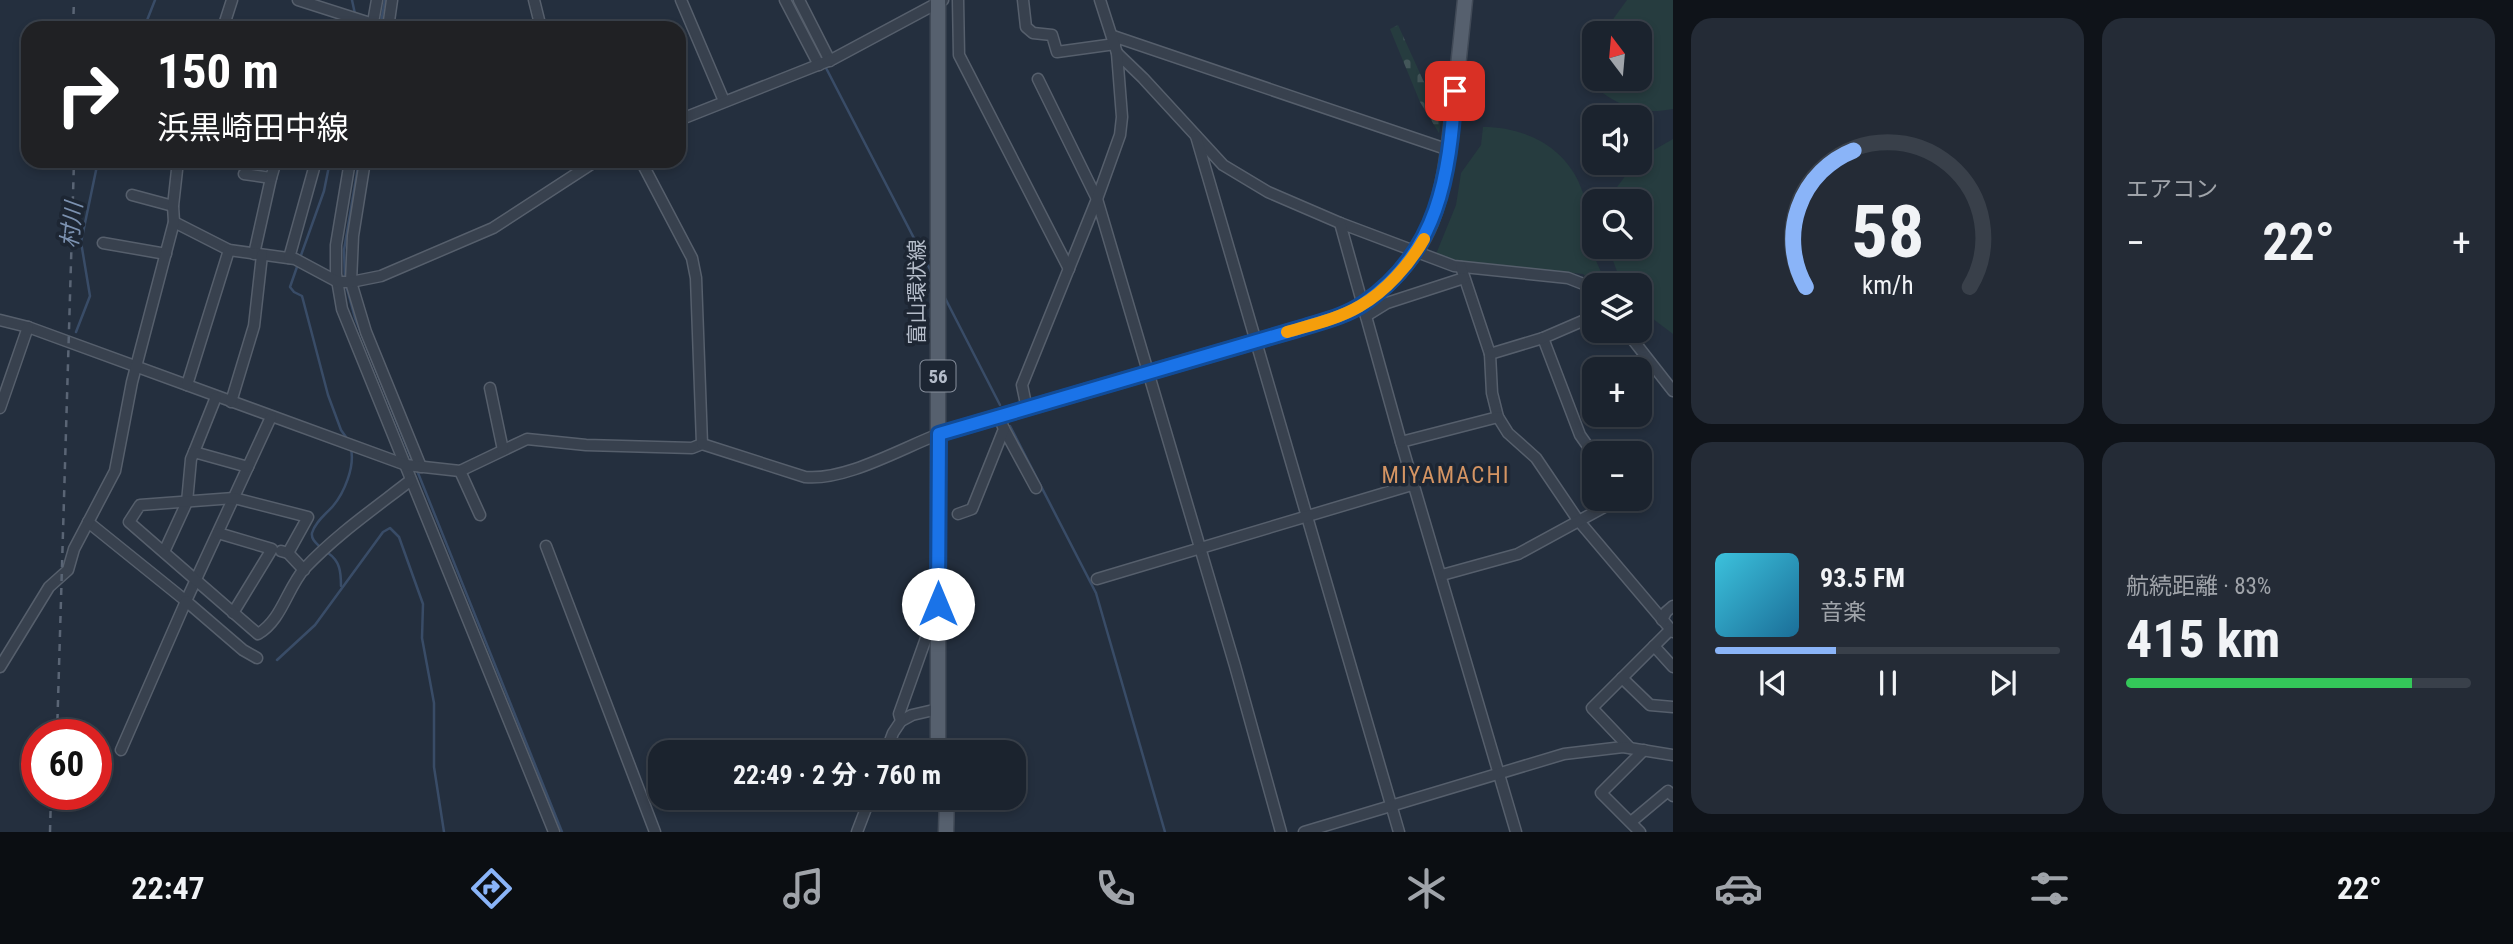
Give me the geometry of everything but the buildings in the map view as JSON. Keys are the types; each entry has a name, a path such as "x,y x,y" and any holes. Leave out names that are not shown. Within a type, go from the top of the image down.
{"main road":[{"path":"943,433 1001,423 1027,409 1342,315 1364,311 1416,252 1439,204 1447,170 1465,0"},
{"name":"富山環状線","path":"940,1 947,740"},
{"name":"富山環状線","path":"938,740 938,604 943,433"},
{"path":"938,810 938,832"},
{"path":"946,832 947,810"}],"street":[{"path":"225,21 232,0"},
{"path":"298,0 355,21"},
{"path":"372,21 377,0"},
{"path":"389,21 393,0"},
{"path":"534,0 539,21"},
{"path":"681,0 724,101"},
{"path":"785,0 824,63"},
{"path":"799,0 824,63"},
{"path":"958,0 959,55 1069,269"},
{"path":"1023,0 1026,27 1033,33 1052,35 1056,52 1115,45 1449,150"},
{"path":"1027,409 1022,385 1116,150 1122,117 1115,45 1100,0"},
{"path":"686,117 824,63 940,1"},
{"path":"1115,45 1223,165 1268,192 1462,273 1568,278 1582,283"},
{"path":"1038,79 1097,198 1281,832"},
{"path":"1196,136 1399,832"},
{"path":"0,667 49,587 68,570 74,549 115,471 136,366 174,222 177,168"},
{"path":"231,402 254,326 258,255 274,168"},
{"path":"289,258 314,168"},
{"path":"349,168 336,245 342,309 554,832"},
{"path":"364,168 353,236 351,282 366,332 421,467"},
{"path":"174,222 229,250 295,259 338,282 351,282 381,276 494,228 585,168"},
{"path":"645,168 692,258 696,278 702,444"},
{"path":"244,174 271,178"},
{"path":"132,195 173,206"},
{"path":"1340,223 1401,442 1516,832"},
{"path":"103,243 166,254"},
{"path":"187,385 229,250"},
{"path":"1364,311 1462,273"},
{"path":"1462,273 1490,354 1492,393 1498,417 1508,433 1536,458 1578,520 1672,631 1592,708 1630,748"},
{"path":"0,320 28,327 406,465 421,467 460,471 527,439 586,445 692,447 702,444 805,477 816,478 848,472 943,433"},
{"path":"1490,354 1543,338 1582,321"},
{"path":"0,408 28,327"},
{"path":"1543,338 1584,441"},
{"path":"1635,343 1673,391"},
{"path":"490,388 503,450"},
{"path":"163,552 187,502 191,459 216,397"},
{"path":"121,750 271,417"},
{"path":"1401,442 1498,417"},
{"path":"1001,423 1037,488"},
{"path":"958,514 972,509 1001,423"},
{"path":"194,452 248,467"},
{"path":"460,471 480,515"},
{"path":"288,553 308,517 234,498 139,505 129,522 258,634 269,628 304,570 348,529 411,480"},
{"path":"1097,579 1415,484"},
{"path":"1442,576 1518,554 1596,511"},
{"path":"88,522 243,650 257,658"},
{"path":"218,533 288,553 304,570"},
{"path":"545,546 655,832"},
{"path":"233,612 272,549"},
{"path":"901,722 899,714 938,604"},
{"path":"1662,620 1673,606"},
{"path":"1654,646 1673,667"},
{"path":"1622,678 1650,705 1673,706"},
{"path":"890,740 901,722 912,715 938,709"},
{"path":"1304,832 1564,754 1630,748 1673,755"},
{"path":"1640,832 1601,793 1644,750"},
{"path":"1631,822 1668,791 1673,796"},
{"path":"857,832 865,810"}],"green space":[{"path":"1627,0 1673,0 1673,109 1652,111 1652,105 1625,105 1600,91 1652,91 1652,21 1612,21"},
{"path":"1398,25 1423,80 1442,112 1439,133 1420,102 1390,29"},
{"path":"1483,127 1516,131 1545,144 1568,164 1582,190 1582,259 1596,259 1602,273 1582,274 1456,261 1436,254 1456,205 1461,173 1481,145"},
{"path":"1673,139 1673,334 1652,318 1652,273 1618,273 1612,259 1652,259 1652,189 1616,189 1626,175 1652,175 1652,151"}],"waterway":[{"name":"村川","path":"147,21 155,0"},
{"path":"352,0 355,14"},
{"path":"381,21 385,0"},
{"path":"791,0 811,38"},
{"path":"825,66 933,275"},
{"name":"村川","path":"76,332 90,296 81,242 97,168"},
{"path":"300,258 324,191 329,168"},
{"path":"345,279 344,250 358,168"},
{"path":"298,264 290,287 302,296 328,395 341,430 348,440"},
{"path":"346,285 355,318 413,462"},
{"path":"944,296 1000,405"},
{"path":"1010,426 1096,593 1165,832"},
{"path":"320,547 313,539 313,529 337,501 345,487 350,472 351,449"},
{"path":"416,468 562,832"},
{"path":"277,660 315,625 383,532 390,528 399,537 423,604 422,638 434,703 434,767 444,832"},
{"path":"328,553 339,567 341,586"}],"railway":[{"path":"73,21 74,0"},
{"path":"57,719 74,168"},
{"path":"50,832 51,810"}],"slow traffic":[{"path":"1287,332 1342,315 1362,305 1390,281 1424,239"}],"district":[{"name":"MIYAMACHI","path":"1446,475"}],"route":[{"path":"938,604 939,434 1298,329 1342,315 1362,305 1390,281 1416,252 1425,237 1439,204 1447,170 1455,91"}]}
